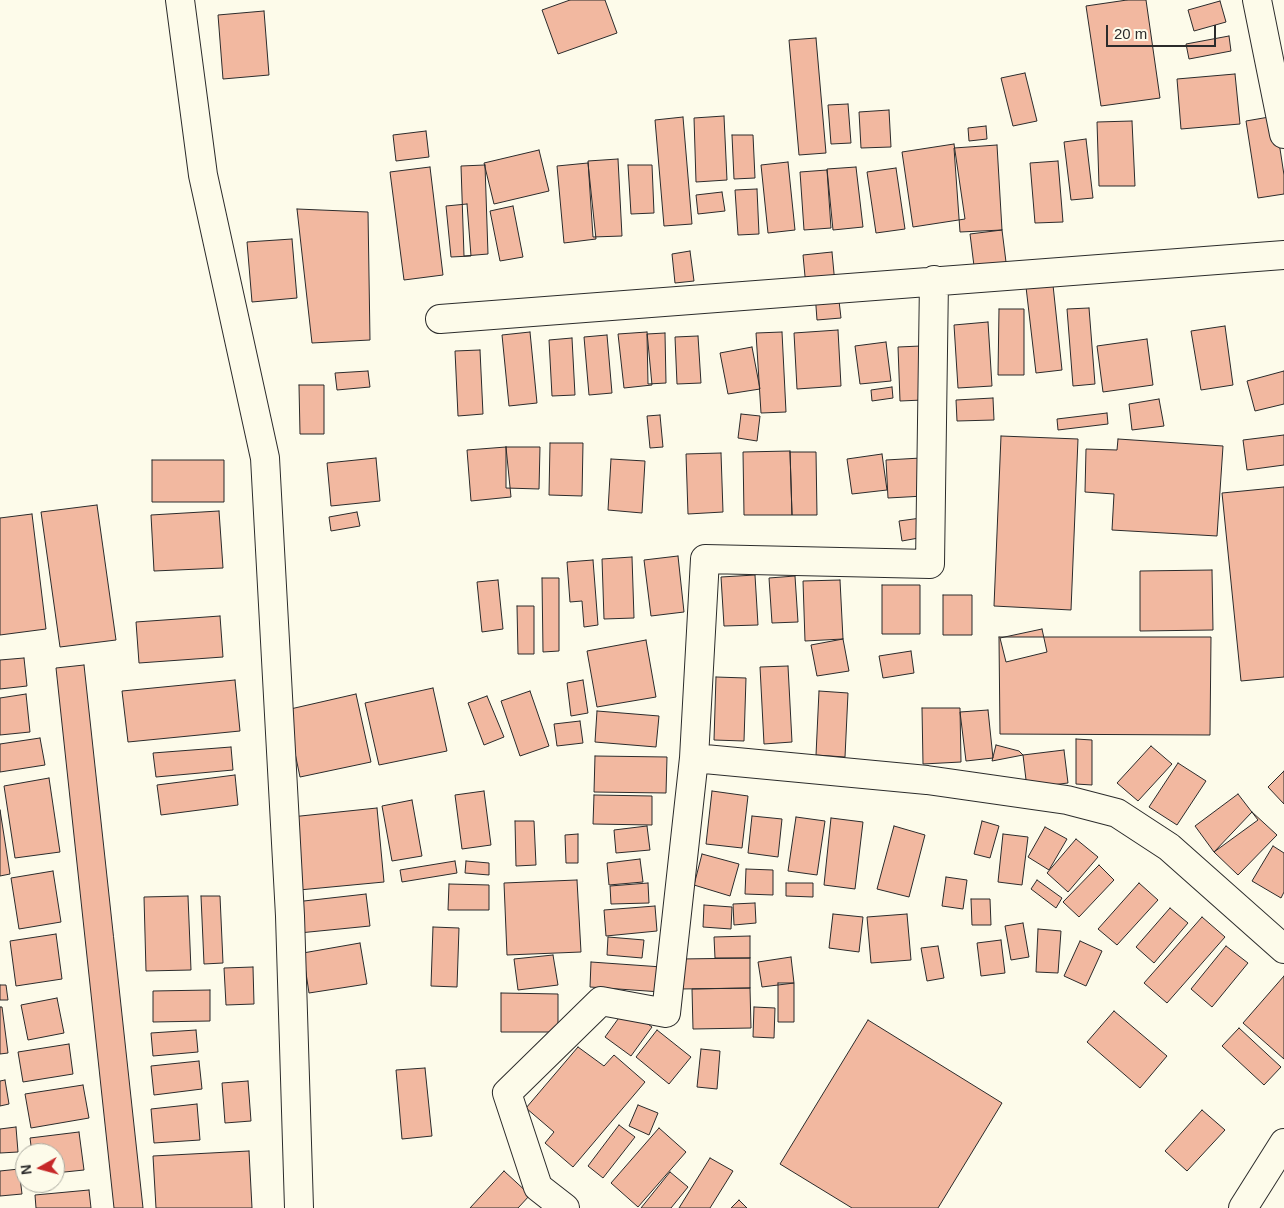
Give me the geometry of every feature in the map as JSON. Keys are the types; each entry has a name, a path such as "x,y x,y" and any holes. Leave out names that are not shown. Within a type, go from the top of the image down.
{"street":[{"path":"180,0 203,175 265,458 290,916 299,1208"},
{"path":"1257,0 1284,134"},
{"path":"440,319 1284,254"},
{"path":"565,1208 538,1187 507,1094 601,1000 666,1013 694,758 705,559 930,564 934,280"},
{"path":"694,758 927,780 1067,800 1117,813 1169,847 1284,949"},
{"path":"1243,1208 1284,1143"}],"building":[{"path":"570,0 605,0 617,33 558,54 542,10"},
{"path":"1127,0 1146,0 1160,98 1101,106 1086,6"},
{"path":"1220,1 1226,22 1194,31 1188,10"},
{"path":"264,11 269,75 223,79 218,15"},
{"path":"1229,36 1231,51 1189,59 1186,44"},
{"path":"816,38 826,153 799,155 789,40"},
{"path":"1025,73 1037,121 1013,126 1001,78"},
{"path":"1235,74 1240,124 1181,129 1177,79"},
{"path":"848,104 851,143 831,144 828,105"},
{"path":"889,110 891,147 861,148 859,112"},
{"path":"724,116 727,180 696,182 694,118"},
{"path":"1275,116 1284,175 1284,194 1258,198 1246,121"},
{"path":"683,117 692,224 664,226 655,120"},
{"path":"1132,121 1135,186 1099,186 1097,122"},
{"path":"986,126 987,139 969,141 968,128"},
{"path":"426,131 429,157 396,161 393,135"},
{"path":"732,135 753,135 755,178 734,179"},
{"path":"1086,139 1093,198 1071,200 1064,142"},
{"path":"954,144 965,219 913,227 902,152"},
{"path":"997,145 1002,230 960,232 954,148"},
{"path":"539,150 549,191 494,204 484,163"},
{"path":"618,159 622,236 593,237 588,161"},
{"path":"1058,161 1063,222 1035,223 1030,163"},
{"path":"788,162 795,230 768,233 761,165"},
{"path":"588,163 596,239 564,243 557,166"},
{"path":"485,165 488,254 464,256 461,166"},
{"path":"628,165 652,165 654,213 631,214"},
{"path":"430,167 443,275 404,280 390,172"},
{"path":"856,167 863,227 833,230 827,169"},
{"path":"896,168 905,229 876,233 867,172"},
{"path":"827,170 831,228 804,230 800,172"},
{"path":"757,189 759,234 738,235 735,190"},
{"path":"722,192 725,211 698,214 696,195"},
{"path":"467,204 471,256 451,257 446,206"},
{"path":"513,206 523,257 500,261 490,211"},
{"path":"297,209 368,212 370,340 312,343"},
{"path":"1002,230 1007,270 975,274 970,234"},
{"path":"292,239 297,298 252,302 247,242"},
{"path":"690,251 694,281 675,283 672,254"},
{"path":"832,252 835,284 806,287 803,255"},
{"path":"1053,285 1062,370 1036,373 1026,287"},
{"path":"838,292 841,318 817,320 815,293"},
{"path":"1089,308 1095,384 1073,386 1067,309"},
{"path":"999,309 1024,309 1024,375 998,375"},
{"path":"988,322 992,386 958,388 954,325"},
{"path":"1225,326 1233,385 1201,390 1191,331"},
{"path":"838,330 841,386 797,389 794,333"},
{"path":"530,332 537,403 509,406 502,335"},
{"path":"647,332 652,385 624,388 618,334"},
{"path":"782,332 786,412 761,413 756,333"},
{"path":"665,333 666,383 648,384 647,334"},
{"path":"607,335 612,393 589,395 584,337"},
{"path":"698,336 701,383 677,384 675,337"},
{"path":"572,338 575,395 552,396 549,340"},
{"path":"1147,339 1153,385 1103,392 1097,346"},
{"path":"886,342 891,381 860,384 855,346"},
{"path":"921,346 923,400 900,401 898,347"},
{"path":"752,347 760,389 728,394 720,353"},
{"path":"480,350 483,414 458,416 455,351"},
{"path":"368,371 370,387 337,390 335,373"},
{"path":"1284,371 1284,404 1255,411 1247,381"},
{"path":"299,385 324,385 324,434 300,434"},
{"path":"892,387 893,398 872,401 871,390"},
{"path":"993,398 994,420 957,421 956,400"},
{"path":"1159,399 1164,426 1132,430 1129,404"},
{"path":"1107,413 1108,424 1058,430 1057,419"},
{"path":"741,414 760,416 757,441 738,438"},
{"path":"660,415 663,447 650,448 647,416"},
{"path":"1284,435 1284,465 1247,470 1243,440"},
{"path":"1001,436 1078,439 1071,610 994,606"},
{"path":"1118,439 1223,446 1217,536 1112,530 1114,494 1085,492 1086,449 1117,450"},
{"path":"550,443 583,443 582,496 549,495"},
{"path":"506,447 540,447 539,489 506,488"},
{"path":"506,447 511,497 471,501 467,450"},
{"path":"790,451 792,515 744,515 743,452"},
{"path":"790,452 816,452 817,515 792,515"},
{"path":"721,453 723,512 688,514 686,454"},
{"path":"882,454 887,490 852,494 847,459"},
{"path":"376,458 380,501 331,506 327,463"},
{"path":"921,458 924,496 888,498 886,460"},
{"path":"611,459 645,461 642,513 608,510"},
{"path":"152,460 224,460 224,502 152,502"},
{"path":"1284,487 1284,677 1241,681 1222,493"},
{"path":"97,505 116,640 60,647 41,512"},
{"path":"219,511 223,568 154,571 151,515"},
{"path":"357,512 360,526 331,531 329,517"},
{"path":"32,514 46,629 0,635 0,518"},
{"path":"921,518 924,537 902,541 899,521"},
{"path":"678,556 684,612 651,616 644,560"},
{"path":"632,557 634,618 604,619 602,559"},
{"path":"593,560 598,625 584,627 582,601 570,602 567,562"},
{"path":"1212,570 1213,630 1140,631 1140,571"},
{"path":"755,575 758,625 724,626 721,577"},
{"path":"795,576 798,622 772,623 769,578"},
{"path":"542,578 559,578 559,651 543,652"},
{"path":"498,580 503,629 482,632 477,582"},
{"path":"840,580 843,639 805,641 803,581"},
{"path":"882,585 920,585 920,634 882,634"},
{"path":"943,595 972,595 972,635 943,635"},
{"path":"517,606 534,606 534,654 518,654"},
{"path":"220,616 223,657 139,663 136,622"},
{"path":"1042,629 1047,652 1006,662 1000,638"},
{"path":"999,637 1211,637 1210,735 1000,734"},
{"path":"843,639 849,671 817,676 811,645"},
{"path":"646,640 656,697 597,707 587,651"},
{"path":"911,651 914,673 883,678 879,656"},
{"path":"24,658 27,686 0,689 0,660"},
{"path":"84,665 143,1208 114,1208 56,668"},
{"path":"788,666 792,742 764,744 760,667"},
{"path":"716,677 746,678 744,741 714,740"},
{"path":"235,680 240,731 128,742 122,691"},
{"path":"583,680 588,713 571,716 567,683"},
{"path":"433,688 447,751 379,765 365,703"},
{"path":"530,691 549,746 520,756 501,701"},
{"path":"819,691 848,693 845,757 816,755"},
{"path":"26,694 30,732 0,735 0,698"},
{"path":"356,694 371,762 300,777 286,710"},
{"path":"487,696 504,737 484,745 468,703"},
{"path":"922,708 960,708 961,762 923,764"},
{"path":"988,710 993,758 966,761 960,712"},
{"path":"597,711 659,716 656,747 595,742"},
{"path":"580,721 583,743 557,746 554,724"},
{"path":"40,738 45,765 0,772 0,744"},
{"path":"1076,739 1092,740 1092,785 1076,784"},
{"path":"996,745 1019,751 1023,755 992,761"},
{"path":"1151,746 1172,764 1138,801 1117,783"},
{"path":"231,747 233,770 156,777 153,753"},
{"path":"1064,750 1068,783 1027,788 1023,755"},
{"path":"595,756 667,757 666,793 594,792"},
{"path":"1178,763 1206,781 1177,825 1149,807"},
{"path":"1284,771 1284,804 1268,787"},
{"path":"235,775 238,805 161,815 157,785"},
{"path":"49,778 60,852 15,858 4,786"},
{"path":"484,791 491,845 462,849 455,795"},
{"path":"712,791 748,796 742,848 706,844"},
{"path":"1238,794 1258,820 1214,852 1195,826"},
{"path":"594,795 652,796 652,825 593,824"},
{"path":"412,800 422,856 392,861 382,806"},
{"path":"377,808 384,882 299,890 291,817"},
{"path":"0,810 10,874 0,876"},
{"path":"1252,812 1277,835 1238,875 1214,852"},
{"path":"752,816 782,819 778,857 748,853"},
{"path":"796,817 825,821 817,875 788,871"},
{"path":"831,818 863,822 855,889 824,885"},
{"path":"515,821 534,821 536,865 516,866"},
{"path":"982,821 999,826 990,858 974,854"},
{"path":"647,826 650,850 616,853 614,830"},
{"path":"894,826 925,835 909,897 877,889"},
{"path":"1045,827 1067,839 1049,870 1028,857"},
{"path":"578,834 578,863 566,863 565,835"},
{"path":"1003,834 1028,837 1022,885 998,882"},
{"path":"1076,839 1098,857 1068,892 1047,873"},
{"path":"1273,846 1284,853 1284,892 1281,898 1252,881"},
{"path":"702,854 739,864 730,896 694,885"},
{"path":"640,859 643,882 609,885 607,863"},
{"path":"455,861 457,873 402,882 400,870"},
{"path":"466,861 489,863 489,875 465,873"},
{"path":"1099,865 1114,880 1079,917 1063,902"},
{"path":"746,869 773,870 773,895 745,894"},
{"path":"53,871 61,922 19,929 11,878"},
{"path":"946,877 967,880 963,909 942,906"},
{"path":"577,880 581,952 507,955 504,883"},
{"path":"1037,880 1062,898 1056,908 1031,889"},
{"path":"648,883 649,903 611,904 610,886"},
{"path":"786,883 813,883 813,897 786,896"},
{"path":"1139,883 1158,900 1117,945 1098,929"},
{"path":"449,884 489,885 489,910 448,910"},
{"path":"366,894 370,926 299,933 295,902"},
{"path":"188,896 191,970 146,971 144,897"},
{"path":"201,896 220,896 223,963 204,964"},
{"path":"971,899 990,899 991,925 972,925"},
{"path":"755,903 756,923 734,925 733,904"},
{"path":"704,905 732,907 731,929 703,927"},
{"path":"655,906 657,931 606,936 604,910"},
{"path":"1170,908 1188,923 1154,963 1136,947"},
{"path":"833,914 863,917 859,952 829,948"},
{"path":"907,914 911,960 871,963 867,917"},
{"path":"1202,917 1225,937 1167,1003 1144,983"},
{"path":"1023,923 1029,957 1011,960 1005,926"},
{"path":"433,927 459,928 457,987 431,986"},
{"path":"1038,929 1061,931 1058,973 1036,972"},
{"path":"56,934 62,979 16,986 10,941"},
{"path":"750,936 750,958 715,958 714,937"},
{"path":"608,937 644,940 642,958 607,955"},
{"path":"1001,940 1005,973 981,976 977,943"},
{"path":"1080,941 1102,951 1086,986 1064,976"},
{"path":"360,943 367,984 309,993 303,953"},
{"path":"938,946 944,978 927,981 921,948"},
{"path":"1226,946 1248,963 1212,1007 1191,989"},
{"path":"553,955 558,985 518,990 514,959"},
{"path":"791,957 794,983 762,987 758,962"},
{"path":"750,958 750,988 680,989 680,959"},
{"path":"591,962 662,967 661,992 590,987"},
{"path":"253,967 254,1004 226,1005 224,968"},
{"path":"1284,976 1284,1059 1243,1023"},
{"path":"778,983 794,983 794,1022 778,1022"},
{"path":"0,985 6,985 8,1000 0,1000"},
{"path":"750,988 751,1028 693,1029 692,989"},
{"path":"210,990 210,1021 153,1022 153,991"},
{"path":"501,993 558,994 558,1032 501,1032"},
{"path":"57,998 64,1033 28,1040 21,1005"},
{"path":"0,1007 2,1007 8,1053 0,1054"},
{"path":"754,1007 775,1008 774,1038 753,1037"},
{"path":"626,1008 652,1027 631,1056 605,1037"},
{"path":"1114,1011 1167,1056 1140,1088 1087,1042"},
{"path":"868,1020 1002,1103 938,1208 852,1208 780,1164"},
{"path":"1239,1028 1281,1067 1264,1085 1222,1046"},
{"path":"196,1030 198,1052 153,1056 151,1033"},
{"path":"657,1030 691,1057 669,1084 636,1057"},
{"path":"69,1044 73,1074 23,1082 18,1052"},
{"path":"578,1047 604,1066 614,1055 645,1082 573,1167 545,1143 554,1132 526,1108"},
{"path":"701,1049 720,1051 717,1089 697,1087"},
{"path":"199,1061 202,1089 154,1095 151,1066"},
{"path":"425,1068 432,1136 402,1139 396,1070"},
{"path":"5,1080 9,1104 0,1106 0,1081"},
{"path":"248,1081 251,1121 225,1123 222,1083"},
{"path":"83,1085 89,1118 31,1128 25,1094"},
{"path":"197,1104 200,1140 154,1143 151,1109"},
{"path":"638,1105 658,1113 649,1135 629,1126"},
{"path":"1202,1110 1225,1130 1187,1171 1165,1151"},
{"path":"619,1125 635,1137 603,1178 588,1166"},
{"path":"16,1127 17,1143 15,1143 15,1152 0,1153 0,1129"},
{"path":"659,1128 686,1152 638,1207 611,1183"},
{"path":"79,1132 84,1170 65,1172 65,1143 31,1143 30,1138"},
{"path":"249,1151 252,1208 156,1208 153,1156"},
{"path":"710,1158 733,1171 710,1208 679,1208"},
{"path":"15,1169 15,1193 22,1194 0,1196 0,1171"},
{"path":"504,1171 530,1195 518,1208 470,1208"},
{"path":"670,1172 688,1187 671,1208 641,1208"},
{"path":"89,1190 91,1208 36,1208 35,1195"},
{"path":"739,1200 747,1208 731,1208"}]}
